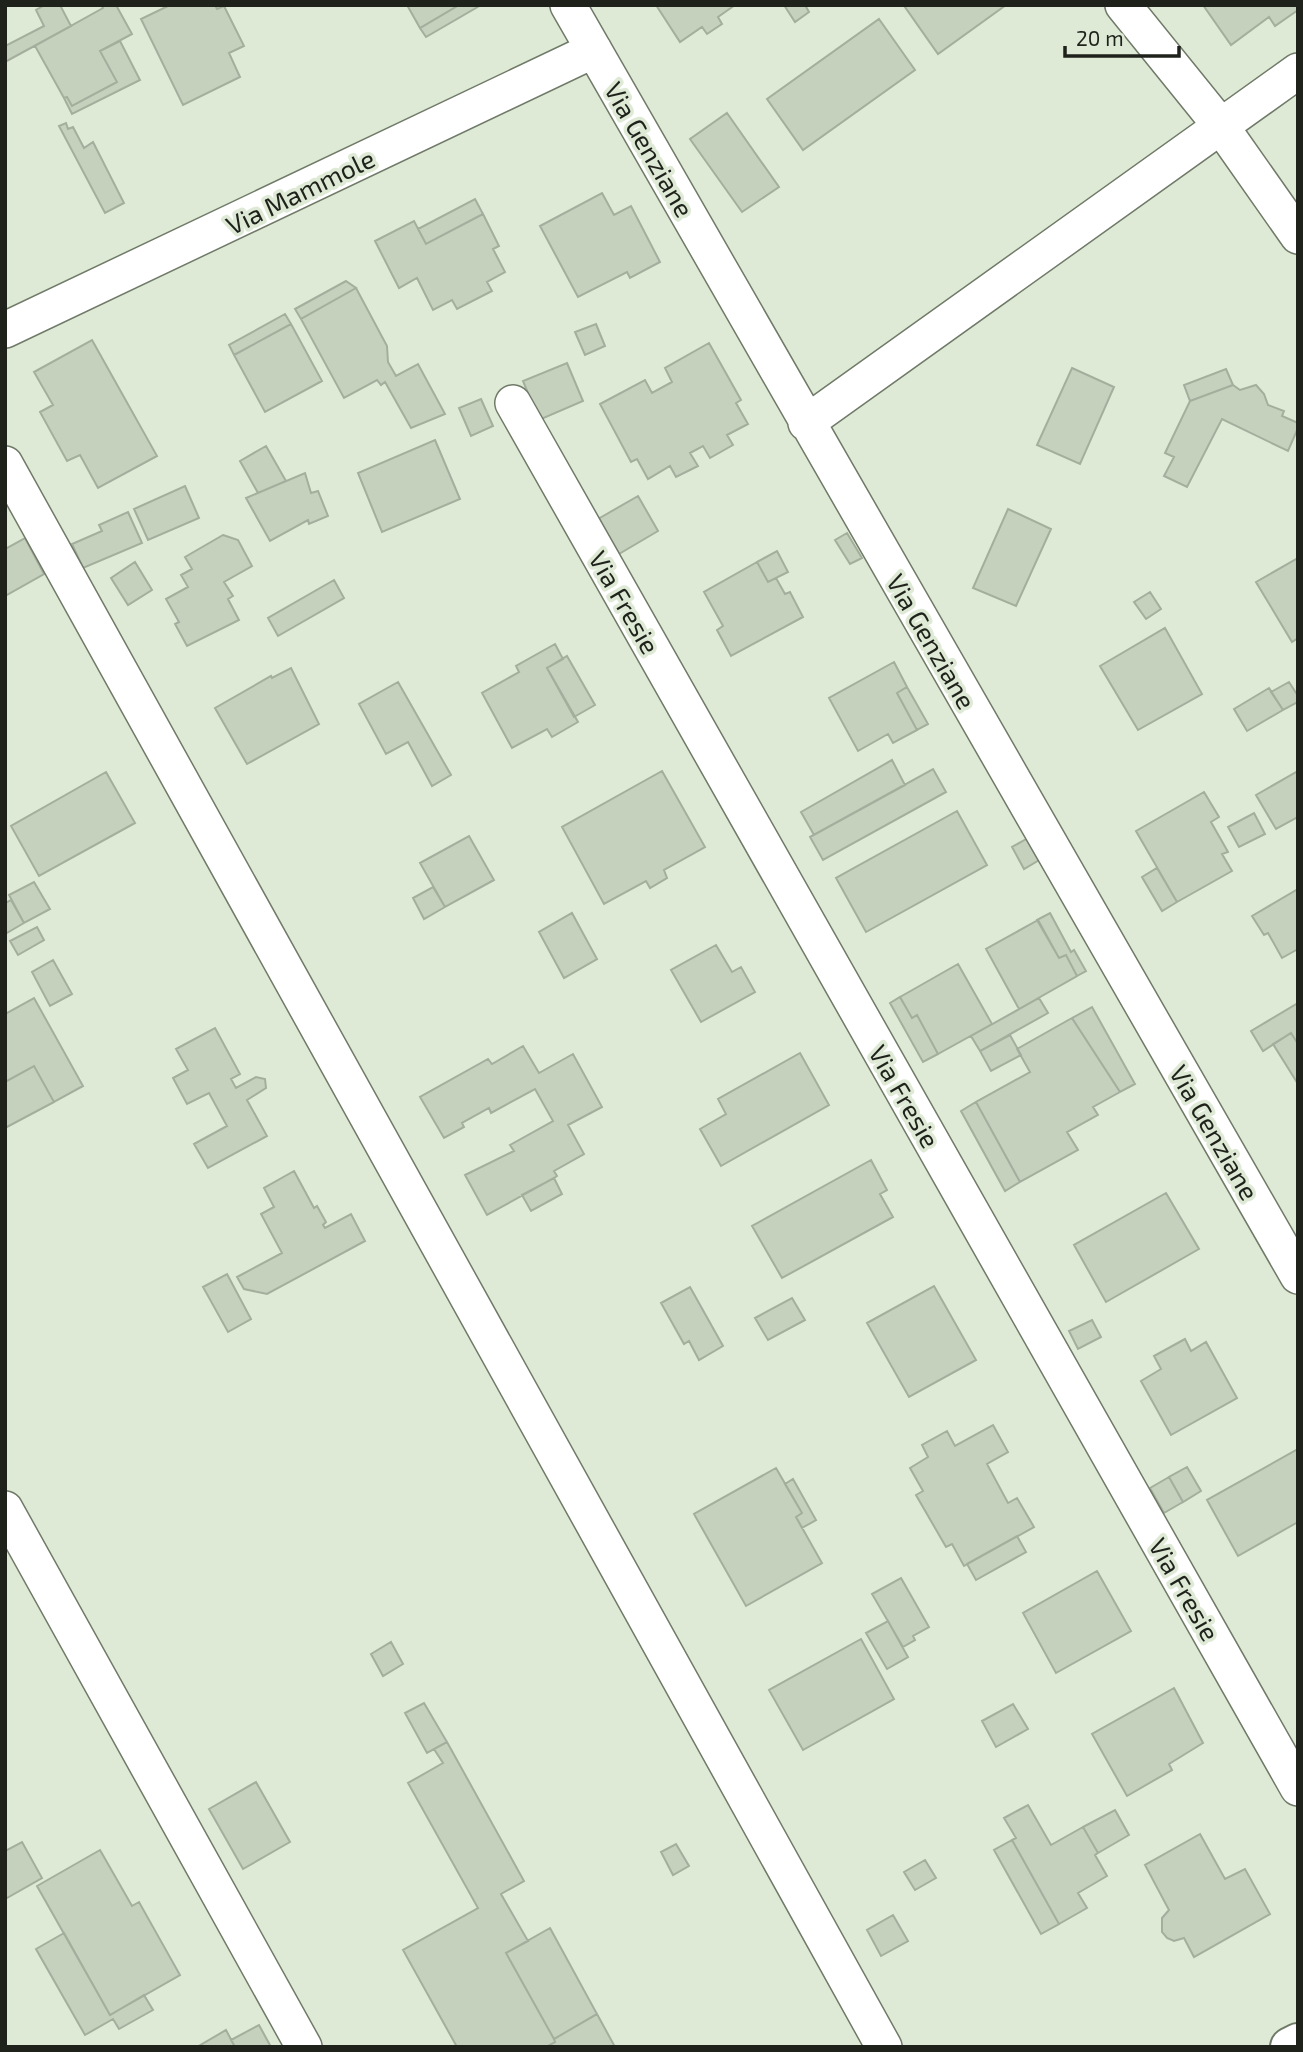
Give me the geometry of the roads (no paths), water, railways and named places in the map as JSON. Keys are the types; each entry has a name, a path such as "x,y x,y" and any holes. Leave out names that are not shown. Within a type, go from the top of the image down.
{"street":[{"name":"Via Genziane","path":"568,5 1298,1276"},
{"path":"1123,5 1220,125 1298,236"},
{"name":"Via Mammole","path":"5,330 594,50"},
{"path":"806,423 1298,71"},
{"name":"Via Fresie","path":"513,403 1298,1788"},
{"path":"5,464 884,2047"},
{"path":"5,1509 304,2047"},
{"path":"1290,2047 1298,2043"}]}
